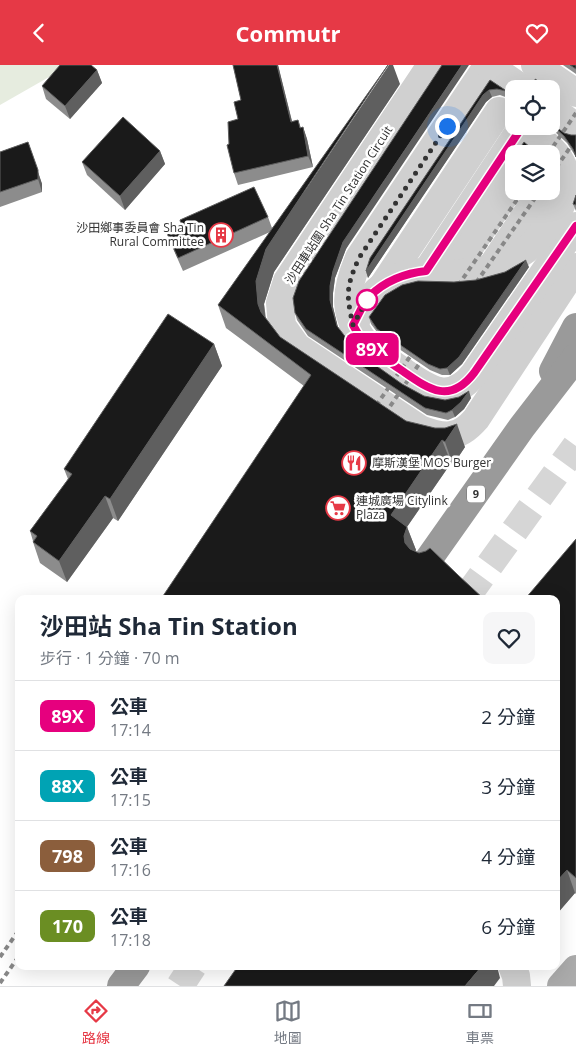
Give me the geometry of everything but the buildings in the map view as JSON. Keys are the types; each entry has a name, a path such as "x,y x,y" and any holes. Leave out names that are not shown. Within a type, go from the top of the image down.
{"highway":[{"path":"522,427 576,327"},
{"name":"9","path":"428,560 522,427 576,357"},
{"path":"121,986 133,970"}],"main road":[{"path":"561,986 576,969"}],"lane":[{"path":"488,65 510,80"},
{"path":"488,65 505,98"},
{"path":"488,65 359,258 350,279 347,300 353,325 361,339 369,347 428,388 440,391 454,390 465,385 474,373 576,226"},
{"path":"535,65 576,93"},
{"name":"沙田車站圍 Sha Tin Station Circuit","path":"425,67 287,281 280,303 282,326 297,347 420,429 436,435 452,436 467,429 476,419 576,267"},
{"path":"560,115 576,127"},
{"path":"381,288 517,135"},
{"path":"439,272 518,135"},
{"path":"525,135 534,145"},
{"path":"353,325 369,297 397,278 412,273 471,273 491,268 522,253 537,239 564,199 565,173 560,171"},
{"path":"439,272 505,193"},
{"path":"491,268 536,200"},
{"path":"514,970 517,986"}],"shaded area":[{"path":"0,65 70,65 0,105"}],"tunnel":[{"path":"468,595 576,446"},
{"path":"180,986 190,970"}],"railway":[{"path":"554,145 576,113"},
{"path":"560,162 576,139"},
{"path":"453,293 517,200"},
{"path":"471,290 534,200"},
{"path":"371,413 418,345"},
{"path":"380,421 428,351"},
{"path":"0,957 15,936"},
{"path":"0,983 15,962"}],"bus line":[{"name":"89X","path":"517,135 426,271 397,278 369,297 353,325 361,339 379,355 428,388 440,391 454,390 465,385 576,226"}],"place":[{"name":"沙田鄉事委員會 Sha Tin Rural Committee","path":"221,235"},
{"name":"摩斯漢堡 MOS Burger","path":"354,463"},
{"name":"連城廣場 Citylink Plaza","path":"338,508"}],"route":[{"path":"367,300 369,297 353,325 347,300 350,279 359,258 447,126"}]}
